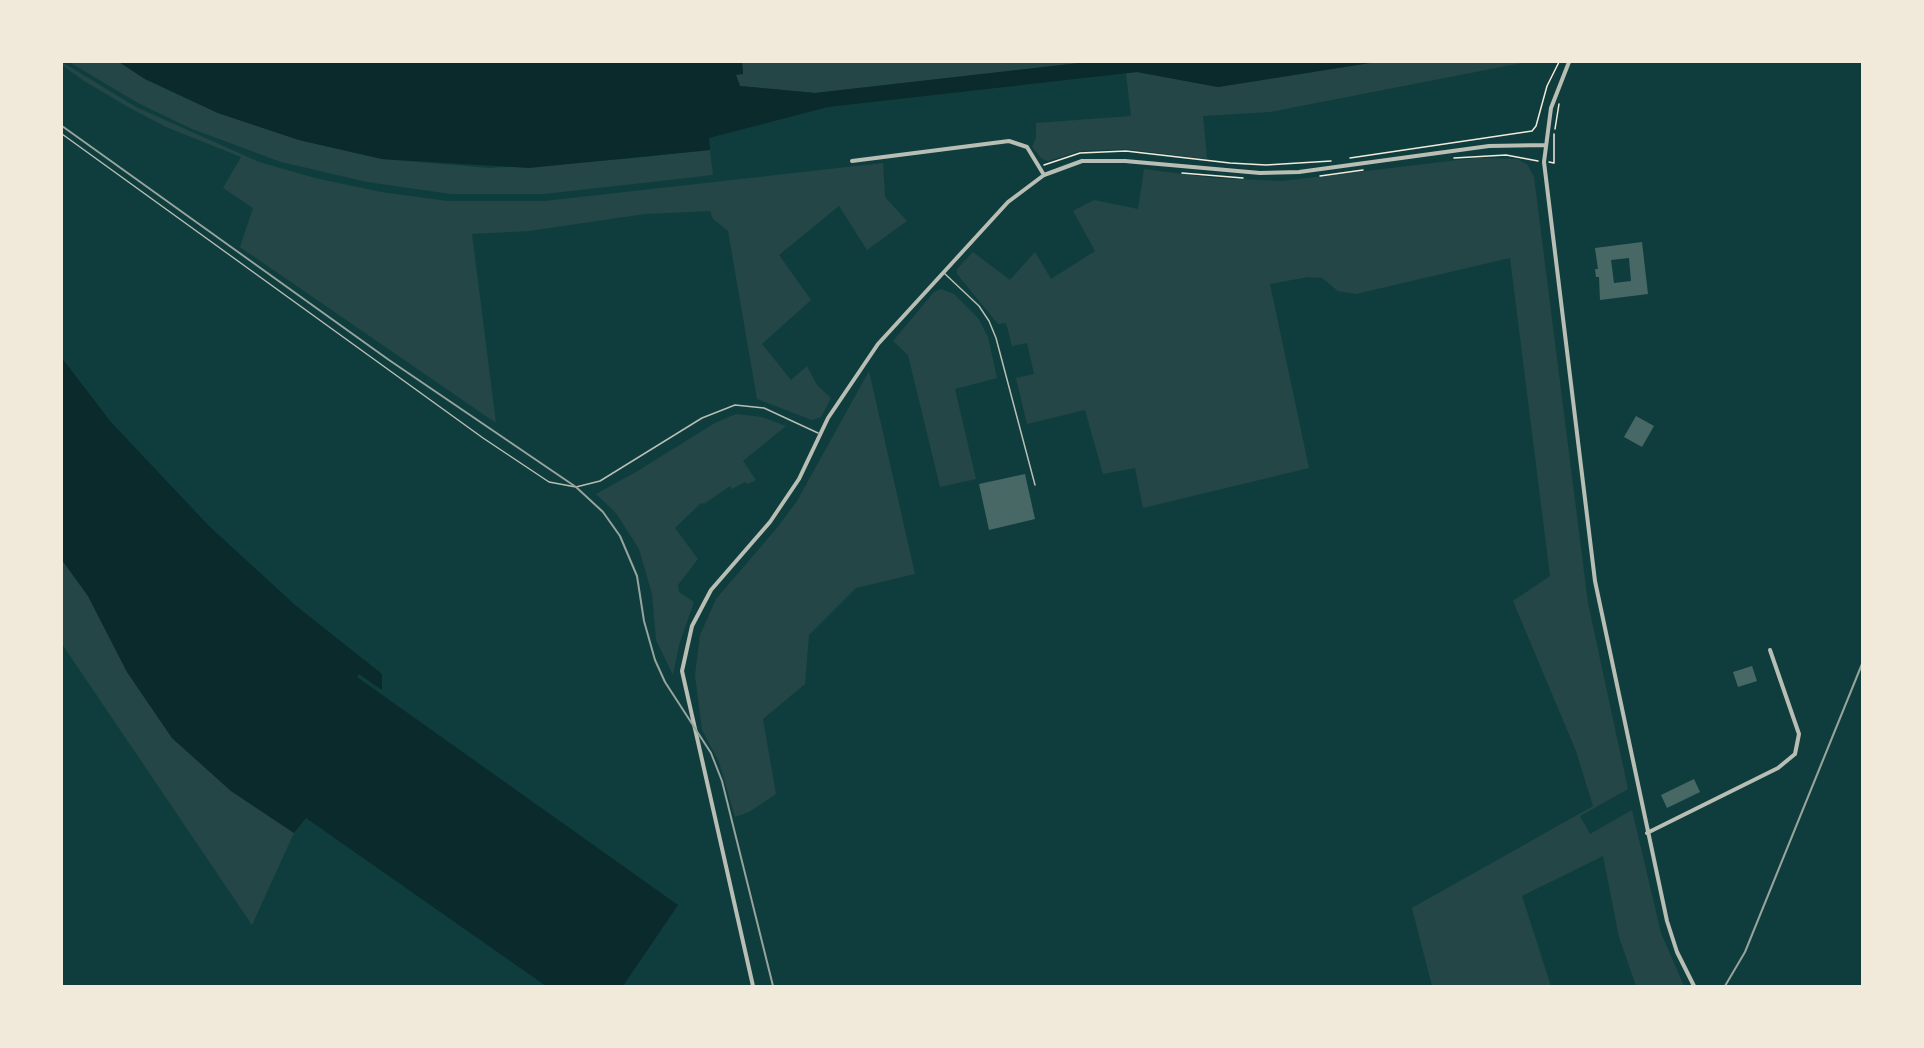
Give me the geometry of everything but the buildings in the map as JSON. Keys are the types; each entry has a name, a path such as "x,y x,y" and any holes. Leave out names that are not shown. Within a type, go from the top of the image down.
{"street":[{"path":"1569,62 1551,108 1544,162 1595,581 1647,833 1672,939 1694,987"},
{"path":"852,161 1009,141 1027,147 1044,175"},
{"path":"753,987 682,671 692,626 711,590 771,522 799,479 828,418 878,344 1008,202 1044,175 1083,161 1104,159 1260,173 1299,172 1490,146 1545,145"},
{"path":"1647,833 1778,768 1795,754 1799,734 1770,650"}],"lane":[{"path":"62,134 483,438 549,482 576,487 600,481 702,418 735,405 764,408 822,434"},
{"path":"944,272 979,306 989,321 996,338 1035,485"}],"path":[{"path":"1344,159 1532,131 1536,126 1547,86 1559,62"},
{"path":"1554,163 1554,132 1561,97"},
{"path":"1040,166 1080,153 1126,151 1230,164 1266,165 1334,161"}],"shaded area":[{"path":"62,62 136,107 259,162 315,178 381,192 448,201 545,201 883,163 885,197 907,221 867,250 839,206 779,255 811,300 762,344 791,380 807,366 817,385 831,398 821,417 812,420 757,399 728,231 713,219 710,211 645,214 529,231 472,234 496,423 240,247 253,208 223,188 241,157 166,127 128,107 84,81 62,65"},
{"path":"69,62 119,62 145,79 218,113 299,140 382,159 490,168 624,159 710,150 713,175 544,194 451,194 367,182 281,162 192,129 138,103"},
{"path":"119,62 742,62 743,74 736,75 740,86 815,93 1088,62 1376,62 1218,87 1137,72 828,107 709,138 710,150 529,168 382,159 299,140 218,113 145,79"},
{"path":"742,62 1088,62 815,93 740,86 735,74 743,74"},
{"path":"1376,62 1527,62 1270,112 1203,116 1207,159 1125,149 1080,151 1048,161 1042,159 1032,147 1036,138 1036,123 1131,116 1126,73 1137,72 1218,87"},
{"path":"1475,158 1517,159 1527,164 1534,177 1588,603 1628,789 1580,816 1590,834 1632,810 1661,933 1684,986 1636,986 1619,937 1603,856 1522,896 1551,986 1432,986 1412,908 1593,806 1576,751 1513,601 1550,576 1510,258 1356,294 1338,291 1322,278 1308,277 1270,284 1309,468 1143,508 1135,468 1103,474 1085,410 1027,424 1016,378 1034,374 1027,343 1012,346 1006,323 998,324 957,274 957,269 973,252 1010,280 1035,252 1051,279 1095,251 1073,211 1094,200 1138,209 1144,169 1214,178 1282,181"},
{"path":"941,289 954,294 978,318 988,337 997,378 955,389 976,479 940,487 908,355 893,341 934,292"},
{"path":"62,358 110,421 209,526 295,605 382,674 382,690 359,674 357,677 678,905 623,986 546,986 306,818 294,833 231,791 172,738 127,672 88,596 62,560"},
{"path":"869,371 915,574 856,588 809,635 805,684 763,719 776,794 749,812 735,817 719,762 702,730 695,675 700,635 716,599 797,501"},
{"path":"736,414 762,417 786,426 743,461 756,480 748,484 745,482 732,489 730,486 704,504 701,503 675,528 698,559 678,585 679,592 694,602 679,645 673,675 656,640 652,594 639,549 616,513 596,494 715,423"},
{"path":"62,560 88,596 127,672 172,738 231,791 294,833 252,925 62,644"}],"railway":[{"path":"62,126 389,360 576,487 603,512 620,536 637,576 644,621 655,660 665,682 711,753 722,781 773,986"},
{"path":"1725,986 1745,952 1862,664"}]}
